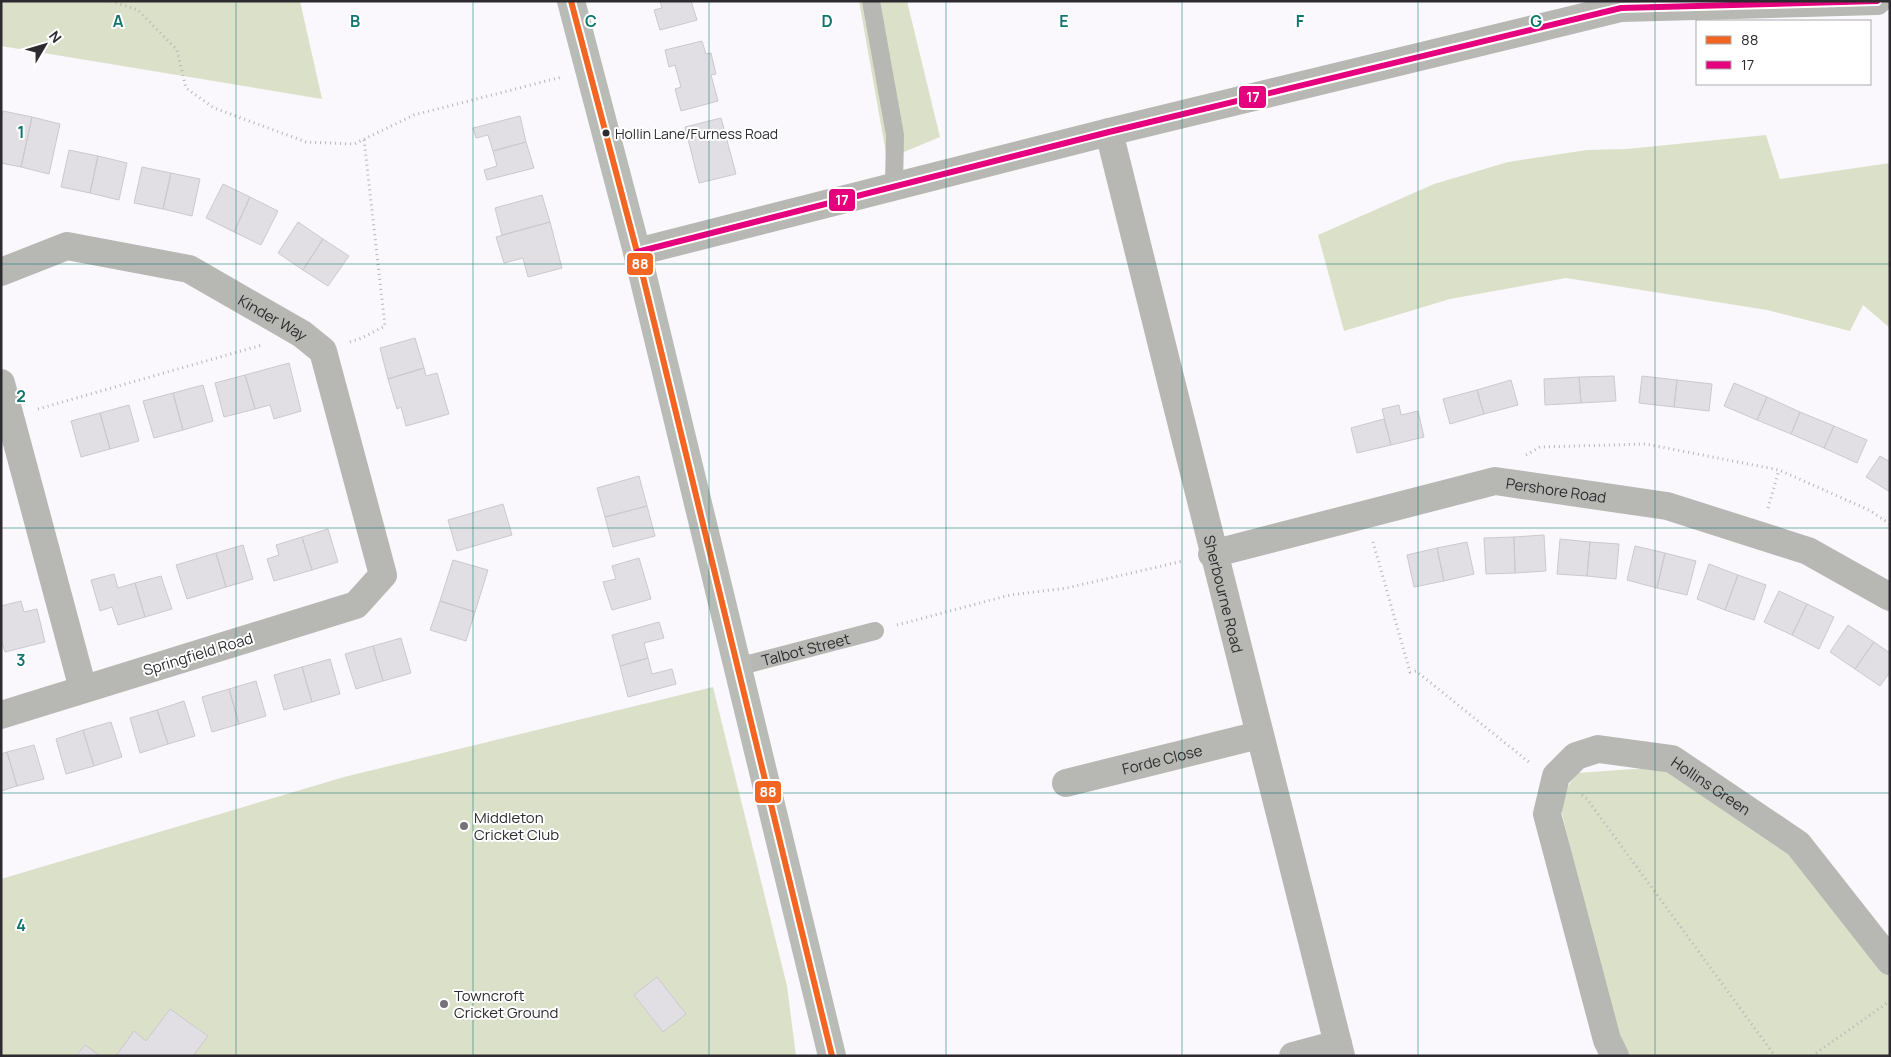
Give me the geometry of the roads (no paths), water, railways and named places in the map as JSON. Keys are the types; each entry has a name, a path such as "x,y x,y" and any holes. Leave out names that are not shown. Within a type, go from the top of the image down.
{"main road":[{"path":"571,1 637,252 832,1056"}],"street":[{"path":"637,252 1109,132 1621,8 1877,1"},
{"name":"Sherbourne Road","path":"1109,132 1191,460 1212,554 1339,1050"},
{"name":"Kinder Way","path":"1,272 67,246 189,269 302,334 323,351 383,575"},
{"path":"1,382 83,689"},
{"name":"Pershore Road","path":"1212,554 1495,481 1668,506 1808,551 1890,597"},
{"name":"Springfield Road","path":"1,714 356,605 383,575"},
{"name":"Forde Close","path":"1066,783 1258,735"},
{"name":"Hollins Green","path":"1614,1056 1607,1040 1547,814 1556,776 1576,756 1598,749 1672,759 1798,844 1890,961"},
{"path":"1293,1056 1339,1050"}],"lane":[{"path":"872,1 895,135 894,186"},
{"name":"Talbot Street","path":"737,667 875,631"}],"place":[{"name":"Hollin Lane/Furness Road","path":"606,133"},
{"name":"Middleton Cricket Club","path":"464,826"},
{"name":"Towncroft Cricket Ground","path":"444,1004"}]}
